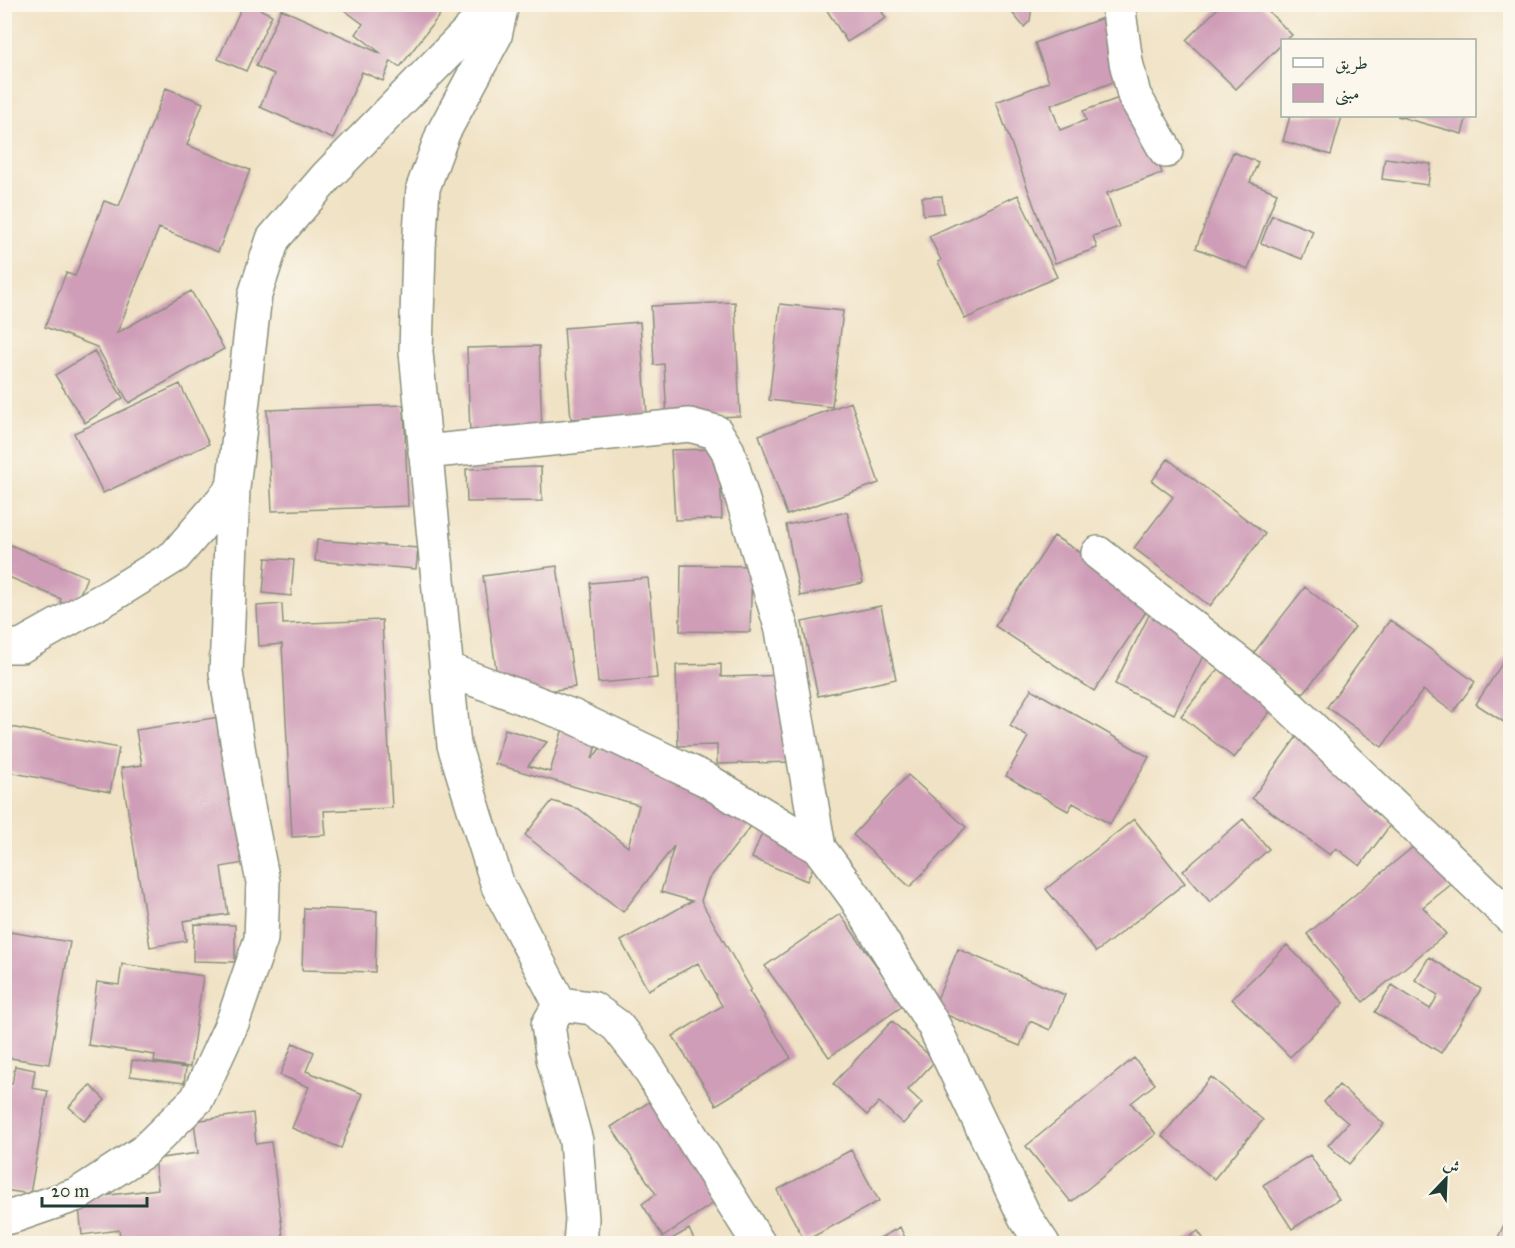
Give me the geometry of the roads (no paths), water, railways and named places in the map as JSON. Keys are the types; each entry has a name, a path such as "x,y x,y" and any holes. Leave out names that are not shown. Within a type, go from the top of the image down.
{"street":[{"path":"4,1218 78,1194 143,1152 197,1099 233,1021 261,939 263,882 226,673 234,488 255,295 273,239 327,176 495,4"},
{"path":"502,4 495,36 443,133 423,189 416,352 454,745 498,886 560,1004"},
{"path":"1118,4 1126,62 1134,95 1166,151"},
{"path":"425,453 690,425 716,432 728,451 782,630 819,848"},
{"path":"4,646 21,646 112,595 174,556 234,488"},
{"path":"1098,553 1267,685 1510,917"},
{"path":"446,669 572,716 694,774 819,848 855,897 934,1026 1025,1217 1043,1244"},
{"path":"560,1004 548,1025 553,1058 576,1141 582,1219 580,1244"},
{"path":"560,1004 592,1008 617,1026 642,1058 759,1244"}]}
